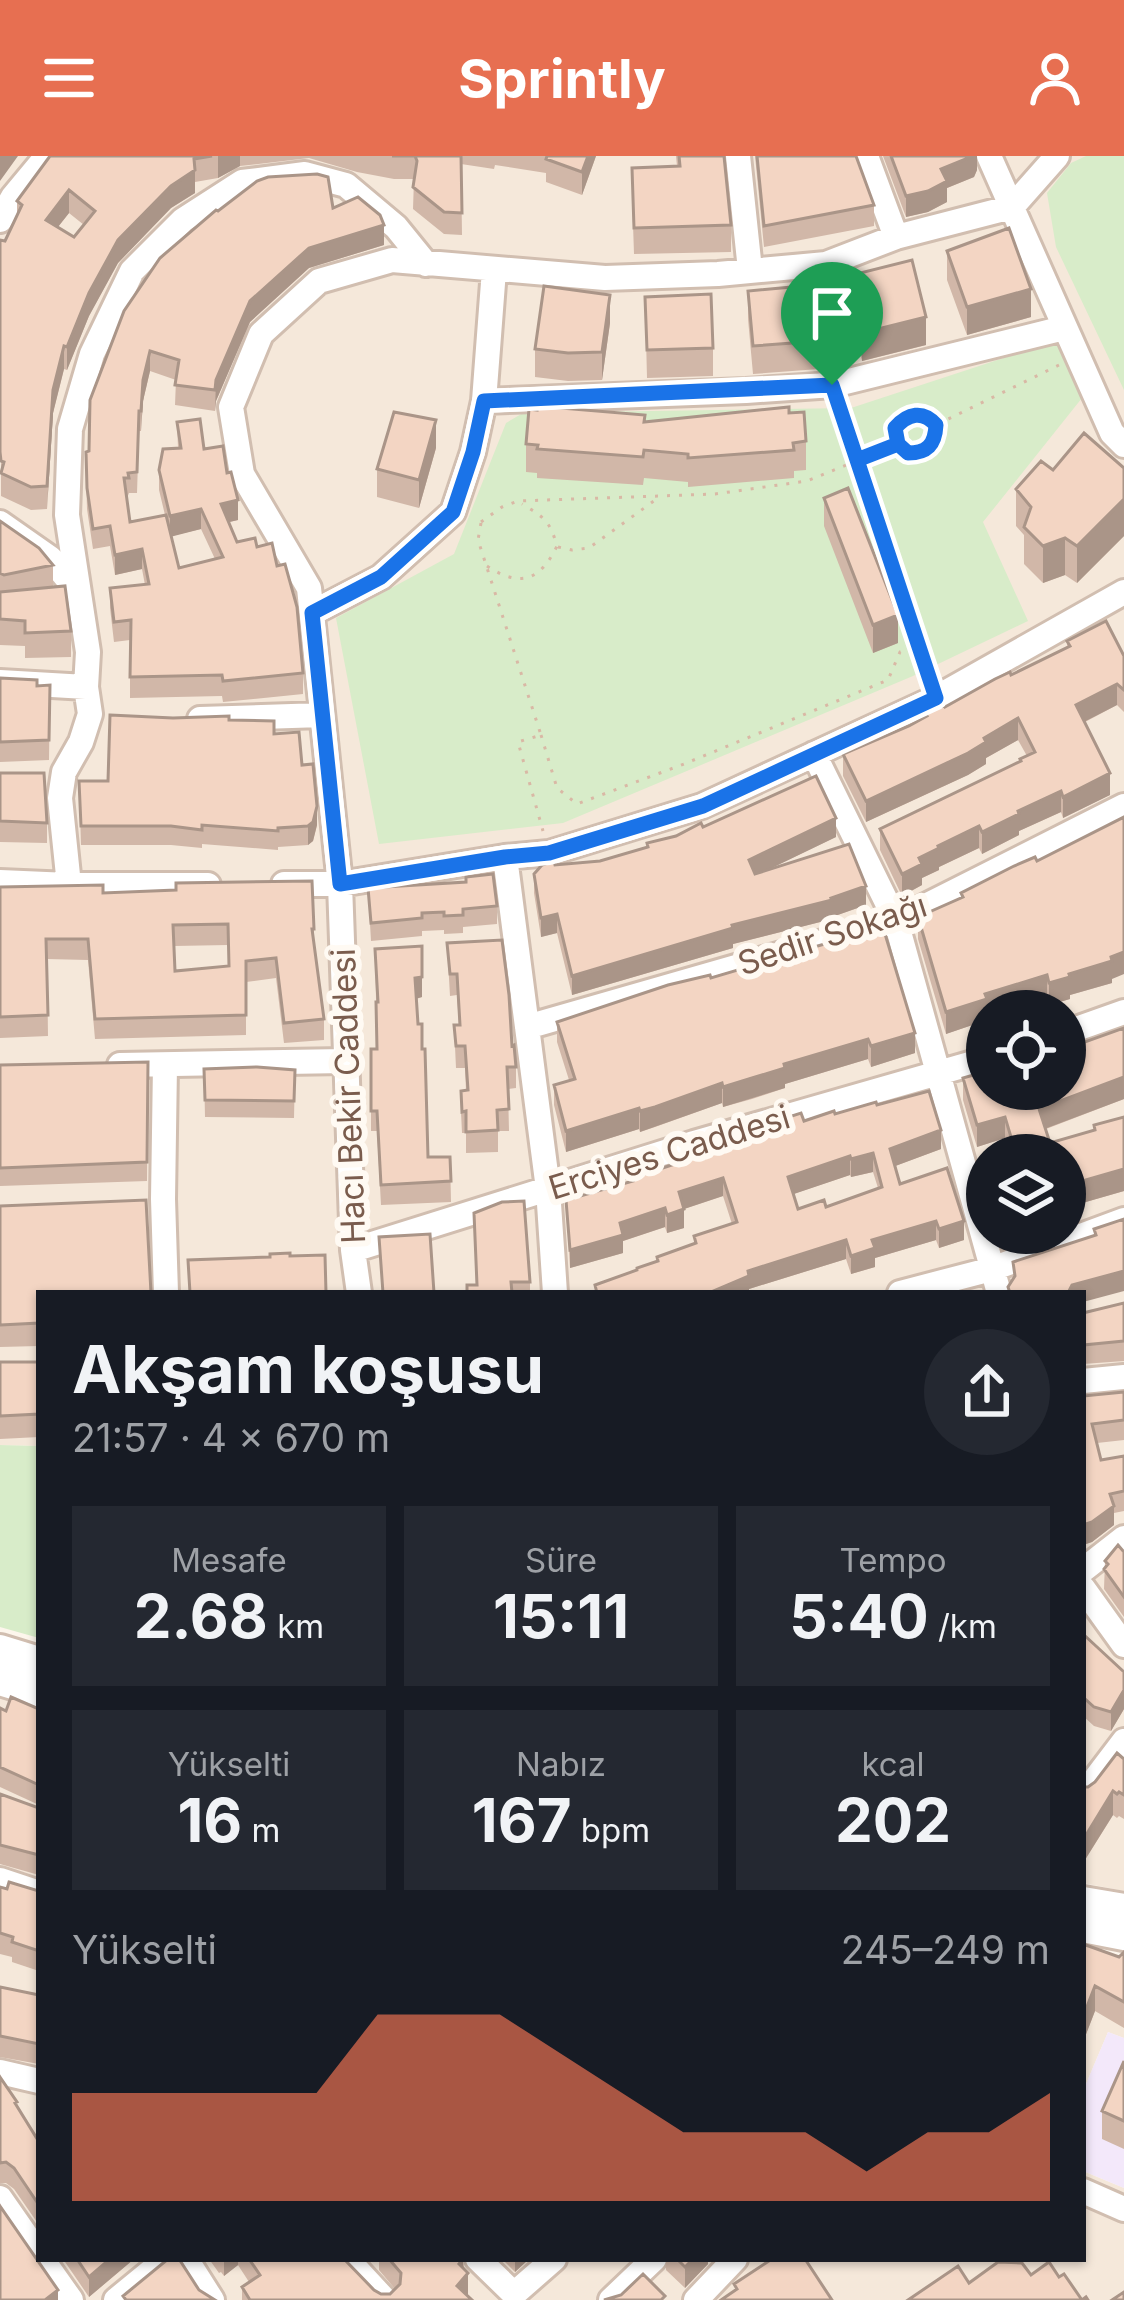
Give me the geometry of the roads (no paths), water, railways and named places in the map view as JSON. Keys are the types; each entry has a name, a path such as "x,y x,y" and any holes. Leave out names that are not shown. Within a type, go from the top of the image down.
{"street":[{"path":"0,220 47,156"},
{"path":"738,156 749,270"},
{"path":"866,156 896,237"},
{"path":"989,156 1112,433 1124,445"},
{"path":"1012,207 1057,156"},
{"path":"69,885 60,798 64,772 100,715 86,687 88,652 68,515 70,429 92,354 132,271 183,220 242,182 305,175 346,184 396,227 426,264"},
{"name":"Hacı Bekir Caddesi","path":"358,1290 340,884 309,588 242,475 231,407 261,334 319,281 392,260 605,278 826,264 896,237 1012,207"},
{"path":"312,613 381,577 453,512 484,401 494,270"},
{"path":"484,401 832,385 1064,328"},
{"path":"0,523 50,558 78,591"},
{"path":"0,882 340,884 549,853 703,806 936,698 1124,592"},
{"path":"0,682 86,687"},
{"path":"173,720 322,715"},
{"path":"814,754 896,921 996,1281"},
{"name":"Sedir Sokağı","path":"527,1027 896,921 1124,806"},
{"path":"505,857 548,1189 555,1290"},
{"path":"1086,1026 1124,1012"},
{"path":"94,1066 345,1061"},
{"path":"165,1065 154,1200 166,1290"},
{"name":"Erciyes Caddesi","path":"353,1250 694,1143 966,1065"},
{"path":"924,1290 996,1281 1124,1220"},
{"path":"1086,1381 1124,1377"},
{"path":"1086,1568 1124,1538"},
{"path":"1086,1592 1124,1645"},
{"path":"0,1650 36,1661"},
{"path":"0,1680 36,1691"},
{"path":"1086,1792 1124,1741"},
{"path":"0,1880 36,1892"},
{"path":"1086,1903 1124,1909"},
{"path":"1086,1928 1124,1935"},
{"path":"0,2072 36,2080"},
{"path":"1086,2192 1124,2209"},
{"path":"0,2198 36,2251"},
{"path":"43,2262 70,2300"},
{"path":"116,2300 162,2262"},
{"path":"189,2262 212,2300"},
{"path":"349,2262 385,2300"},
{"path":"481,2262 514,2294 551,2262"},
{"path":"611,2300 651,2262"},
{"path":"696,2300 732,2262"}]}
